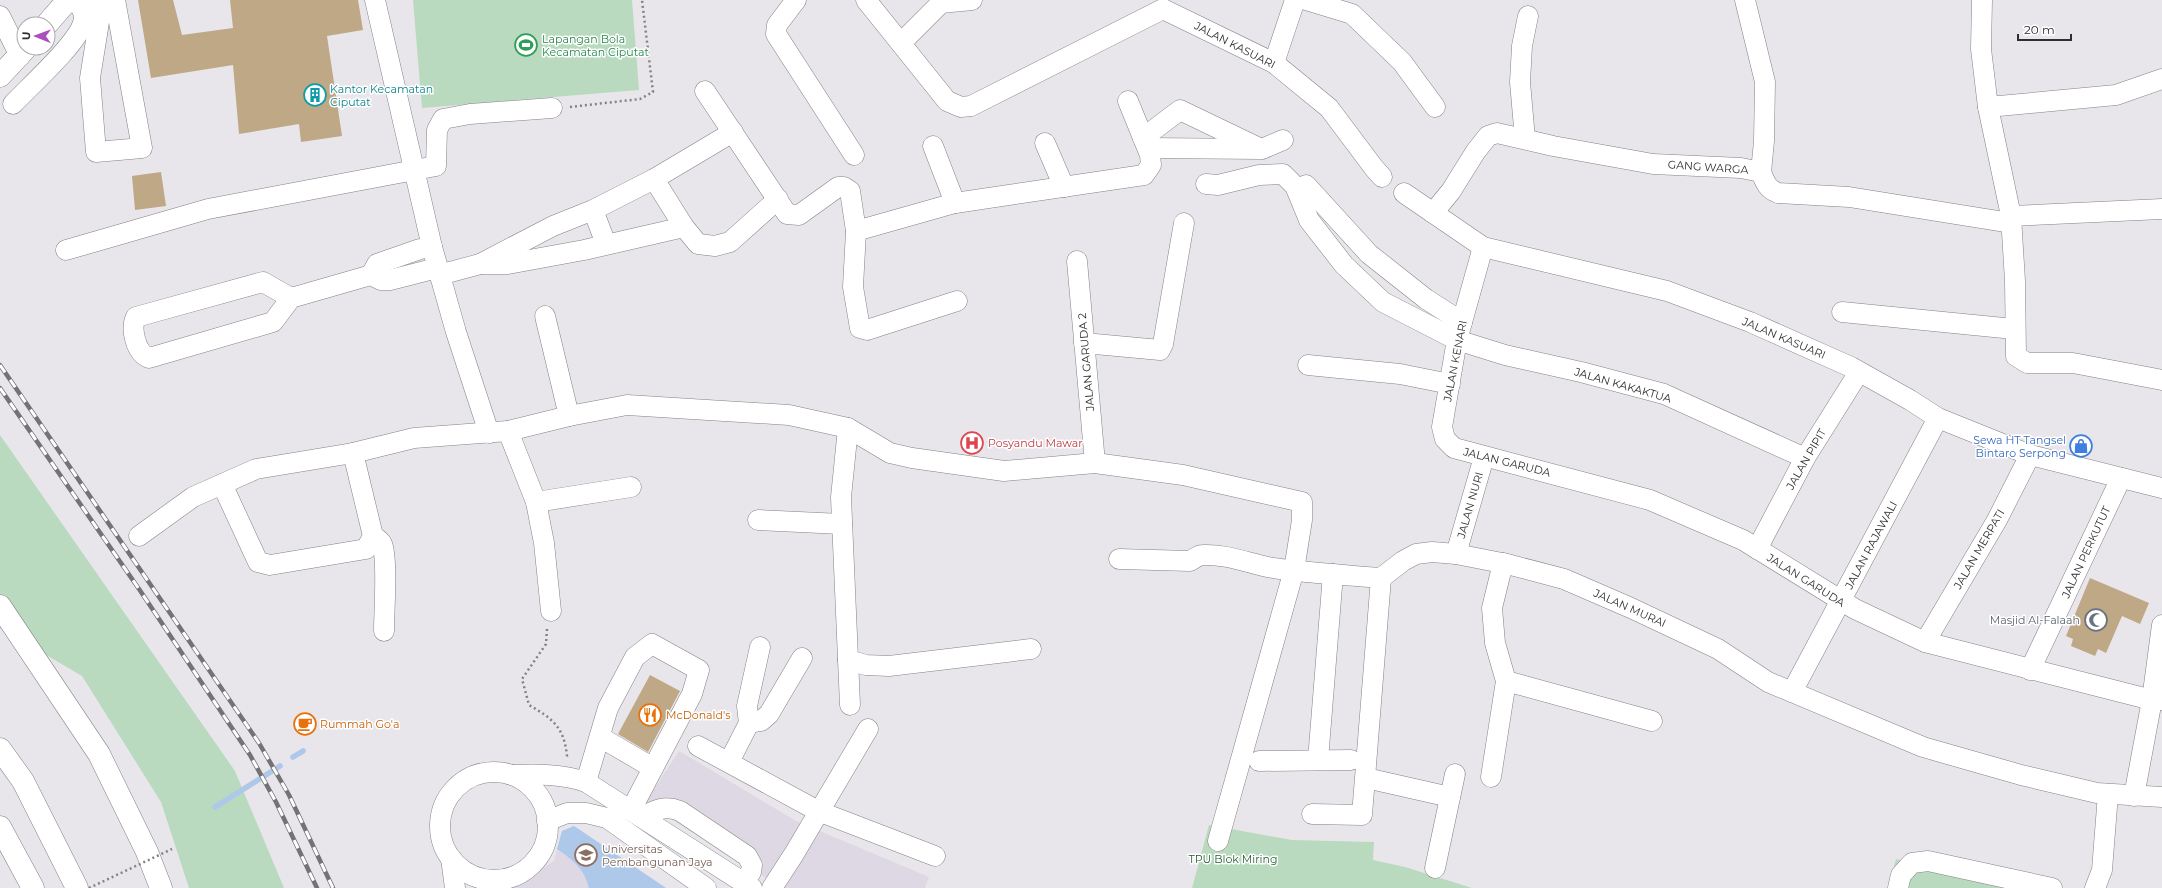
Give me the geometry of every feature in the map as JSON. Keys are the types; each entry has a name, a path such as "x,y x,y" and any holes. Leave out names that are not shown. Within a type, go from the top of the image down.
{"main road":[{"path":"54,16 68,0"},
{"path":"0,76 19,56"},
{"path":"0,606 99,754 147,852 161,888"},
{"path":"0,749 23,781 77,888"},
{"path":"0,827 32,888"}],"street":[{"path":"13,104 74,39 84,22 84,11 76,0"},
{"path":"96,0 111,13 142,148 96,152 90,78 111,13"},
{"path":"375,0 413,170 438,271 475,393 499,432 536,502 544,543 551,611"},
{"path":"796,0 777,25 776,34 854,155"},
{"path":"866,0 947,101 960,106 971,106 1163,4"},
{"path":"901,43 941,3 972,0"},
{"path":"1274,63 1295,0"},
{"path":"1306,0 1352,14 1402,62 1435,107"},
{"path":"1745,0 1765,82 1764,141 1761,172"},
{"path":"1982,0 1981,49 1988,107 2011,219 2015,281 2014,329 2016,356 2028,363 2073,363 2162,380"},
{"name":"JALAN KASUARI","path":"1163,4 1274,63 1329,108 1382,177"},
{"path":"0,16 16,41"},
{"path":"1526,139 1520,82 1522,46 1528,16"},
{"path":"1988,107 2116,95 2162,79"},
{"path":"706,91 787,214 799,214 838,187 844,187 850,191 856,231 853,287 860,328 863,330 956,301"},
{"path":"856,231 955,203 1144,175 1151,165 1145,143 1128,101"},
{"path":"66,250 208,209 436,166 437,130 443,119 470,114 552,108"},
{"path":"1145,143 1180,110 1262,149"},
{"path":"480,264 553,226 593,210 654,179 733,132"},
{"name":"GANG WARGA","path":"1433,213 1451,190 1476,151 1488,136 1504,134 1553,146 1653,164 1740,168 1761,172 1766,185 1770,190 1778,193 1849,197 2011,219 2162,209"},
{"path":"1145,143 1262,149 1283,140"},
{"path":"1045,143 1064,187"},
{"path":"933,146 955,203"},
{"path":"1206,184 1218,185 1259,175 1283,174 1295,186 1309,220 1344,265 1383,302 1459,331"},
{"path":"654,179 684,227 698,244 715,246 730,242 778,199"},
{"path":"1306,185 1369,254 1426,298 1459,331"},
{"name":"JALAN KASUARI","path":"1404,194 1483,248 1666,291 1750,322 1859,372 1910,400 1938,418 2030,456 2162,488"},
{"path":"593,210 606,244"},
{"path":"1084,343 1160,350 1163,344 1184,223"},
{"path":"371,274 381,280 390,280 480,264 508,264 584,250 684,227"},
{"path":"291,298 263,282 136,317 132,329 141,352 149,358 273,322 291,298 371,274 377,264 432,247"},
{"name":"JALAN KENARI","path":"1454,448 1445,439 1442,426 1459,331 1483,248"},
{"name":"JALAN GARUDA 2","path":"1077,261 1095,463"},
{"path":"1842,312 2014,329"},
{"path":"545,316 569,416"},
{"name":"JALAN KAKAKTUA","path":"1459,331 1505,355 1581,372 1664,394 1805,458"},
{"path":"1308,365 1400,374 1450,384"},
{"name":"JALAN PIPIT","path":"1757,549 1805,458 1859,372"},
{"path":"140,536 193,497 256,469 353,453 414,438 499,432 569,416 627,405 789,415 848,428 890,453 912,458 1004,471 1095,463 1183,475 1302,502 1302,520 1294,570 1218,841"},
{"name":"JALAN RAJAWALI","path":"1792,692 1938,418"},
{"path":"848,428 841,497 850,705"},
{"name":"JALAN GARUDA","path":"1454,448 1650,500 1742,540 1855,609 1925,642 2030,670 2157,700"},
{"path":"222,484 258,562 270,565 366,549 373,536 353,453"},
{"name":"JALAN MERPATI","path":"1925,642 1997,520 2030,456"},
{"name":"JALAN NURI","path":"1456,554 1484,457"},
{"name":"JALAN PERKUTUT","path":"2030,670 2121,478"},
{"path":"536,502 631,487"},
{"path":"758,520 842,524"},
{"path":"373,536 383,545 385,577 384,631"},
{"name":"JALAN MURAI","path":"1381,578 1403,561 1416,554 1456,554 1503,563 1564,580 1632,608 1718,648 1768,682 1923,747 2021,775 2097,793 2162,797"},
{"path":"1119,559 1190,561 1197,556 1228,557 1294,570 1381,578 1362,815 1312,814"},
{"path":"1491,777 1506,681 1495,643 1492,608 1503,563"},
{"path":"1318,760 1333,574"},
{"path":"2134,796 2157,700 2162,625"},
{"path":"586,782 608,708 635,657 652,644 699,670 692,694 653,768 636,814"},
{"path":"729,762 749,723 747,706 760,647"},
{"path":"848,660 866,665 888,666 1031,649"},
{"path":"749,723 761,721 769,714 802,658"},
{"path":"1506,681 1652,721"},
{"path":"772,888 794,854 818,810 868,729"},
{"path":"600,737 653,768"},
{"path":"698,746 818,810 935,856"},
{"path":"1259,761 1351,760"},
{"path":"512,775 525,782 536,793 544,806 547,821 547,832 541,853 526,869 506,879 484,884 462,870 451,858 444,845 440,830 441,815 446,800 456,788 468,779 482,774 497,772 512,775 547,775 570,777 586,782 747,885"},
{"path":"1435,868 1455,774"},
{"path":"1366,778 1450,797"},
{"path":"2095,888 2102,870 2108,794"},
{"path":"547,821 567,812 586,813 607,818 706,888"},
{"path":"451,858 455,888"},
{"path":"1898,888 1901,875 1912,863 1928,861 2052,888"}],"path":[{"path":"552,108 640,99 653,92 642,0"},
{"path":"547,775 567,756 566,742 552,719 529,705 522,679 546,644 551,611"},
{"path":"89,888 172,850"}],"shaded area":[{"path":"679,751 796,821 929,877 925,888 782,888 645,803"},
{"name":"Universitas Pembangunan Jaya","path":"574,826 666,888 512,888 554,861 562,831"}],"green space":[{"name":"Lapangan Bola Kecamatan Ciputat","path":"413,0 632,0 639,90 422,108"},
{"path":"0,435 235,771 284,888 189,888 161,802 82,676 0,628"},
{"name":"TPU Blok Miring","path":"1209,825 1292,840 1374,842 1373,860 1405,867 1472,888 1192,888"},
{"path":"1896,859 2026,888 1888,888"}],"water":[{"name":"Universitas Pembangunan Jaya","path":"574,826 666,888 589,888 584,875 577,865 557,849 562,831"}],"building":[{"path":"138,0 173,0 182,35 233,28 230,0 358,0 363,30 327,36 342,136 301,142 299,124 239,134 233,65 151,78"},
{"path":"161,172 166,206 135,210 132,176"},
{"name":"Masjid Al-Falaah","path":"2090,578 2149,603 2140,624 2122,616 2106,653 2098,649 2095,656 2071,646 2073,639 2066,636"},
{"name":"McDonald's","path":"650,675 680,691 648,752 618,734"}],"waterway":[{"path":"293,757 303,751"},
{"path":"215,807 280,766"}],"railway":[{"path":"0,365 259,743 289,795 333,888"},
{"path":"0,388 139,589 250,755 276,802 317,888"}],"place":[{"name":"Lapangan Bola Kecamatan Ciputat","path":"526,45"},
{"name":"Kantor Kecamatan Ciputat","path":"315,95"},
{"name":"Posyandu Mawar","path":"972,443"},
{"name":"Sewa HT Tangsel Bintaro Serpong","path":"2081,446"},
{"name":"Masjid Al-Falaah","path":"2096,620"},
{"name":"McDonald's","path":"650,715"},
{"name":"Rummah Go'a","path":"305,724"},
{"name":"Universitas Pembangunan Jaya","path":"586,855"}]}
